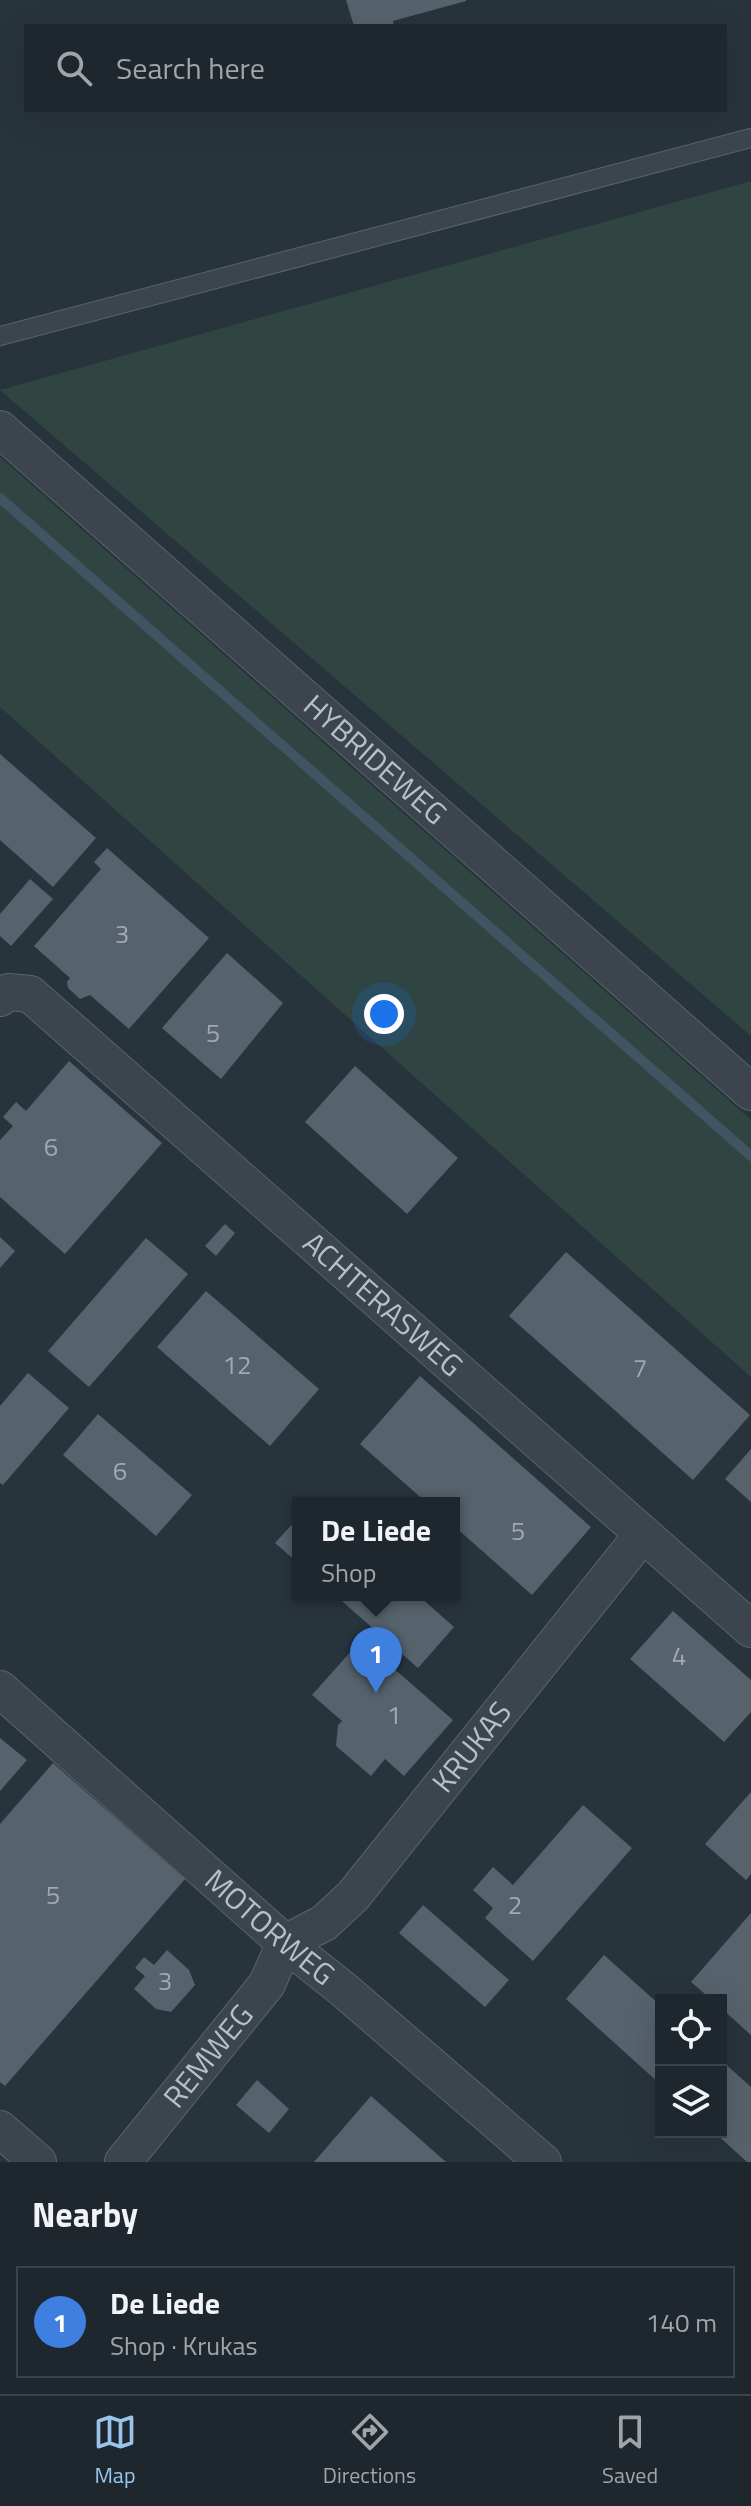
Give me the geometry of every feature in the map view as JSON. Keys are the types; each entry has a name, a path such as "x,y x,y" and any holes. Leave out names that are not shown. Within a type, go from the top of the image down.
{"street":[{"name":"HYBRIDEWEG","path":"0,429 751,1092"},
{"name":"ACHTERASWEG","path":"4,995 30,994 751,1629"},
{"name":"KRUKAS","path":"285,1943 324,1923 353,1896 643,1534"},
{"name":"MOTORWEG","path":"0,1689 285,1943 356,2000 543,2162"},
{"name":"REMWEG","path":"123,2162 267,1984 285,1943"},
{"path":"0,2129 38,2162"}],"lane":[{"path":"0,336 751,138"}],"green space":[{"path":"751,181 751,1036 0,390"},
{"path":"0,457 751,1120 751,1377 0,707"}],"building":[{"path":"346,0 466,0 393,21 394,24 353,24"},
{"path":"0,754 96,838 53,887 0,840"},
{"path":"107,848 209,938 129,1029 90,995 80,999 68,988 70,978 34,946 101,869 94,862"},
{"path":"30,879 53,899 11,946 0,936 0,914"},
{"path":"227,953 283,1003 221,1079 162,1028"},
{"path":"69,1061 162,1143 65,1254 0,1197 0,1140 13,1126 3,1117 16,1102 26,1111"},
{"path":"355,1066 458,1158 407,1214 305,1122"},
{"path":"225,1224 235,1233 216,1256 205,1246"},
{"path":"0,1237 15,1251 0,1268"},
{"path":"146,1238 188,1274 89,1387 48,1351"},
{"path":"566,1252 750,1415 693,1480 509,1316"},
{"path":"206,1291 319,1389 270,1446 157,1347"},
{"path":"28,1373 69,1408 3,1485 0,1483 0,1406"},
{"path":"420,1376 591,1527 532,1595 460,1531 460,1497 420,1497 360,1444"},
{"path":"98,1414 192,1495 156,1536 63,1455"},
{"path":"751,1449 751,1502 725,1479"},
{"path":"292,1525 292,1558 275,1543"},
{"path":"342,1601 425,1601 454,1627 418,1668"},
{"path":"673,1611 751,1680 751,1712 724,1742 630,1659"},
{"path":"361,1640 453,1720 404,1776 385,1759 371,1776 336,1746 338,1725 342,1721 312,1695"},
{"path":"0,1738 27,1760 0,1791"},
{"path":"53,1763 185,1879 5,2086 0,2082 0,1824"},
{"path":"751,1792 751,1874 746,1880 705,1844"},
{"path":"583,1805 632,1848 533,1961 485,1918 493,1908 473,1890 493,1867 513,1885"},
{"path":"423,1905 509,1980 485,2007 399,1933"},
{"path":"751,1913 751,2035 727,2013 727,1994 705,1994 691,1982"},
{"path":"167,1950 189,1970 195,1985 171,2012 156,2009 134,1989 145,1976 135,1968 144,1957 154,1965"},
{"path":"604,1955 655,2001 655,2080 566,1999"},
{"path":"727,2065 751,2087 751,2162 747,2162 721,2138 727,2138"},
{"path":"257,2080 289,2109 269,2133 236,2105"},
{"path":"371,2096 446,2162 314,2162"}],"waterway":[{"path":"0,498 751,1156"}],"place":[{"name":"De Liede","path":"376,1693"}]}
